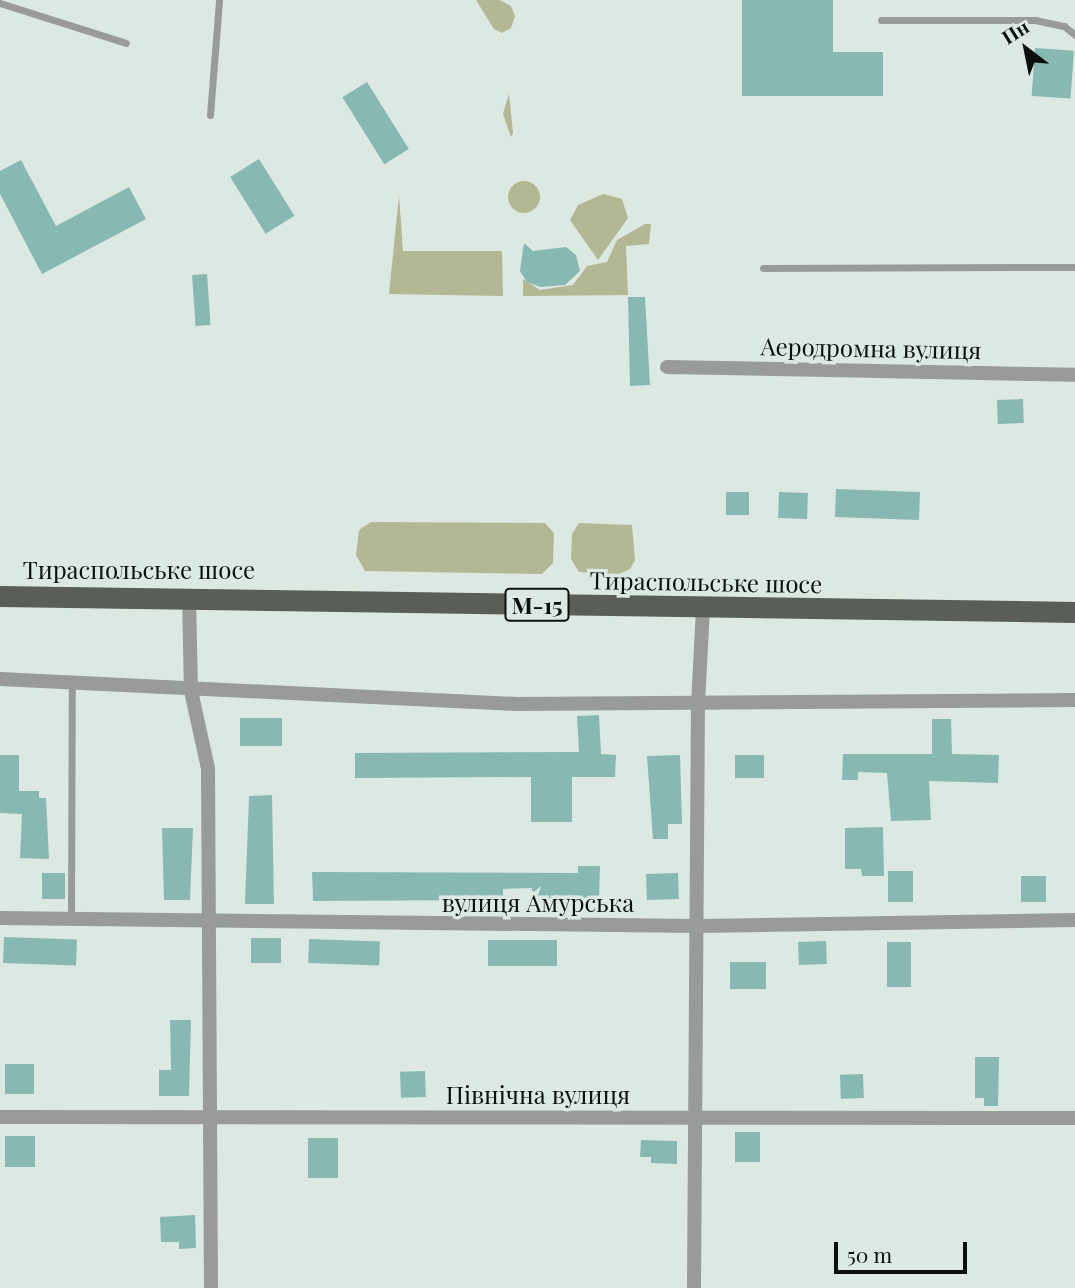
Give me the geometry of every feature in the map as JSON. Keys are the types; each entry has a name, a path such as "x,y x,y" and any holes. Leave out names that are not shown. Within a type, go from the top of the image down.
{"main road":[{"name":"Тираспольське шосе","path":"0,596 189,597 703,609 1075,612"}],"street":[{"name":"Аеродромна вулиця","path":"667,367 1075,375"},
{"path":"189,597 191,691 208,768 211,1288"},
{"path":"694,1288 698,704 703,609"},
{"path":"0,679 191,691 516,704 1075,700"},
{"name":"вулиця Амурська","path":"0,918 210,919 351,925 698,926 1075,920"},
{"name":"Північна вулиця","path":"0,1117 1075,1118"}],"lane":[{"path":"210,114 219,0"},
{"path":"0,3 126,43"},
{"path":"881,20 1035,20 1065,26 1075,35"},
{"path":"763,268 1075,267"},
{"path":"71,918 72,683"}],"green space":[{"path":"476,0 500,0 511,6 515,16 511,28 502,33 494,29"},
{"path":"509,94 513,133 511,137 503,114"},
{"path":"524,181 535,186 540,197 535,208 524,213 513,208 508,197 513,186"},
{"path":"603,194 622,199 628,218 598,260 570,220 578,205"},
{"path":"399,195 403,251 502,251 503,296 389,294"},
{"path":"645,224 651,224 649,244 626,246 628,295 523,296 523,279 540,290 573,285 587,266 607,262 617,240"},
{"path":"371,522 545,523 554,533 553,563 542,574 365,571 356,555 359,530"},
{"path":"579,523 632,525 635,560 630,569 617,575 579,572 571,559 572,534"}],"building":[{"path":"742,0 833,0 833,52 883,52 883,96 742,96"},
{"path":"1035,48 1074,51 1071,99 1032,96"},
{"path":"367,82 409,149 384,164 342,97"},
{"path":"259,159 295,216 266,234 230,177"},
{"path":"21,160 56,226 129,187 146,219 42,274 0,194 0,171"},
{"path":"524,243 533,251 566,247 576,255 580,271 565,285 540,287 527,282 520,271"},
{"path":"207,274 211,325 196,326 192,275"},
{"path":"628,297 645,297 650,385 630,386"},
{"path":"1023,399 1024,423 998,424 997,400"},
{"path":"836,489 920,492 919,520 835,517"},
{"path":"726,492 749,492 749,515 726,515"},
{"path":"779,492 808,493 807,519 778,518"},
{"path":"599,715 601,754 616,755 615,777 572,777 572,822 531,822 531,777 355,778 355,753 579,752 577,716"},
{"path":"240,718 282,718 282,746 240,746"},
{"path":"932,719 951,719 952,754 999,755 998,783 929,781 931,820 891,821 887,773 858,772 858,780 842,780 843,754 932,754"},
{"path":"0,755 19,755 19,791 39,791 39,798 46,798 49,859 20,858 22,814 0,813"},
{"path":"680,755 682,824 668,824 668,839 653,839 647,756"},
{"path":"735,755 764,755 764,778 735,778"},
{"path":"272,795 274,904 245,904 249,796"},
{"path":"883,827 884,876 862,876 861,869 845,869 845,828"},
{"path":"162,828 193,828 190,900 164,900"},
{"path":"578,866 600,866 599,900 532,900 532,888 503,889 503,900 313,901 312,872 578,873"},
{"path":"888,871 913,871 913,902 888,902"},
{"path":"42,873 65,873 65,899 42,899"},
{"path":"678,873 679,899 647,900 646,874"},
{"path":"1021,876 1046,876 1046,902 1021,902"},
{"path":"4,937 77,940 76,966 3,963"},
{"path":"251,938 281,938 281,963 251,963"},
{"path":"309,939 380,941 379,965 308,963"},
{"path":"488,940 557,940 557,966 488,966"},
{"path":"826,941 827,964 799,965 798,942"},
{"path":"887,942 911,942 911,987 887,987"},
{"path":"730,962 766,962 766,989 730,989"},
{"path":"170,1020 191,1020 189,1096 159,1096 159,1070 171,1070"},
{"path":"975,1057 999,1057 998,1106 984,1106 984,1098 975,1098"},
{"path":"5,1064 34,1064 34,1094 5,1094"},
{"path":"425,1071 426,1097 401,1098 400,1072"},
{"path":"863,1074 864,1098 841,1099 840,1075"},
{"path":"735,1132 760,1132 760,1162 735,1162"},
{"path":"5,1136 35,1136 35,1167 5,1167"},
{"path":"308,1138 338,1138 338,1178 308,1178"},
{"path":"641,1140 677,1141 677,1164 651,1163 651,1157 640,1157"},
{"path":"195,1215 196,1248 179,1249 179,1242 161,1242 160,1217"}]}
